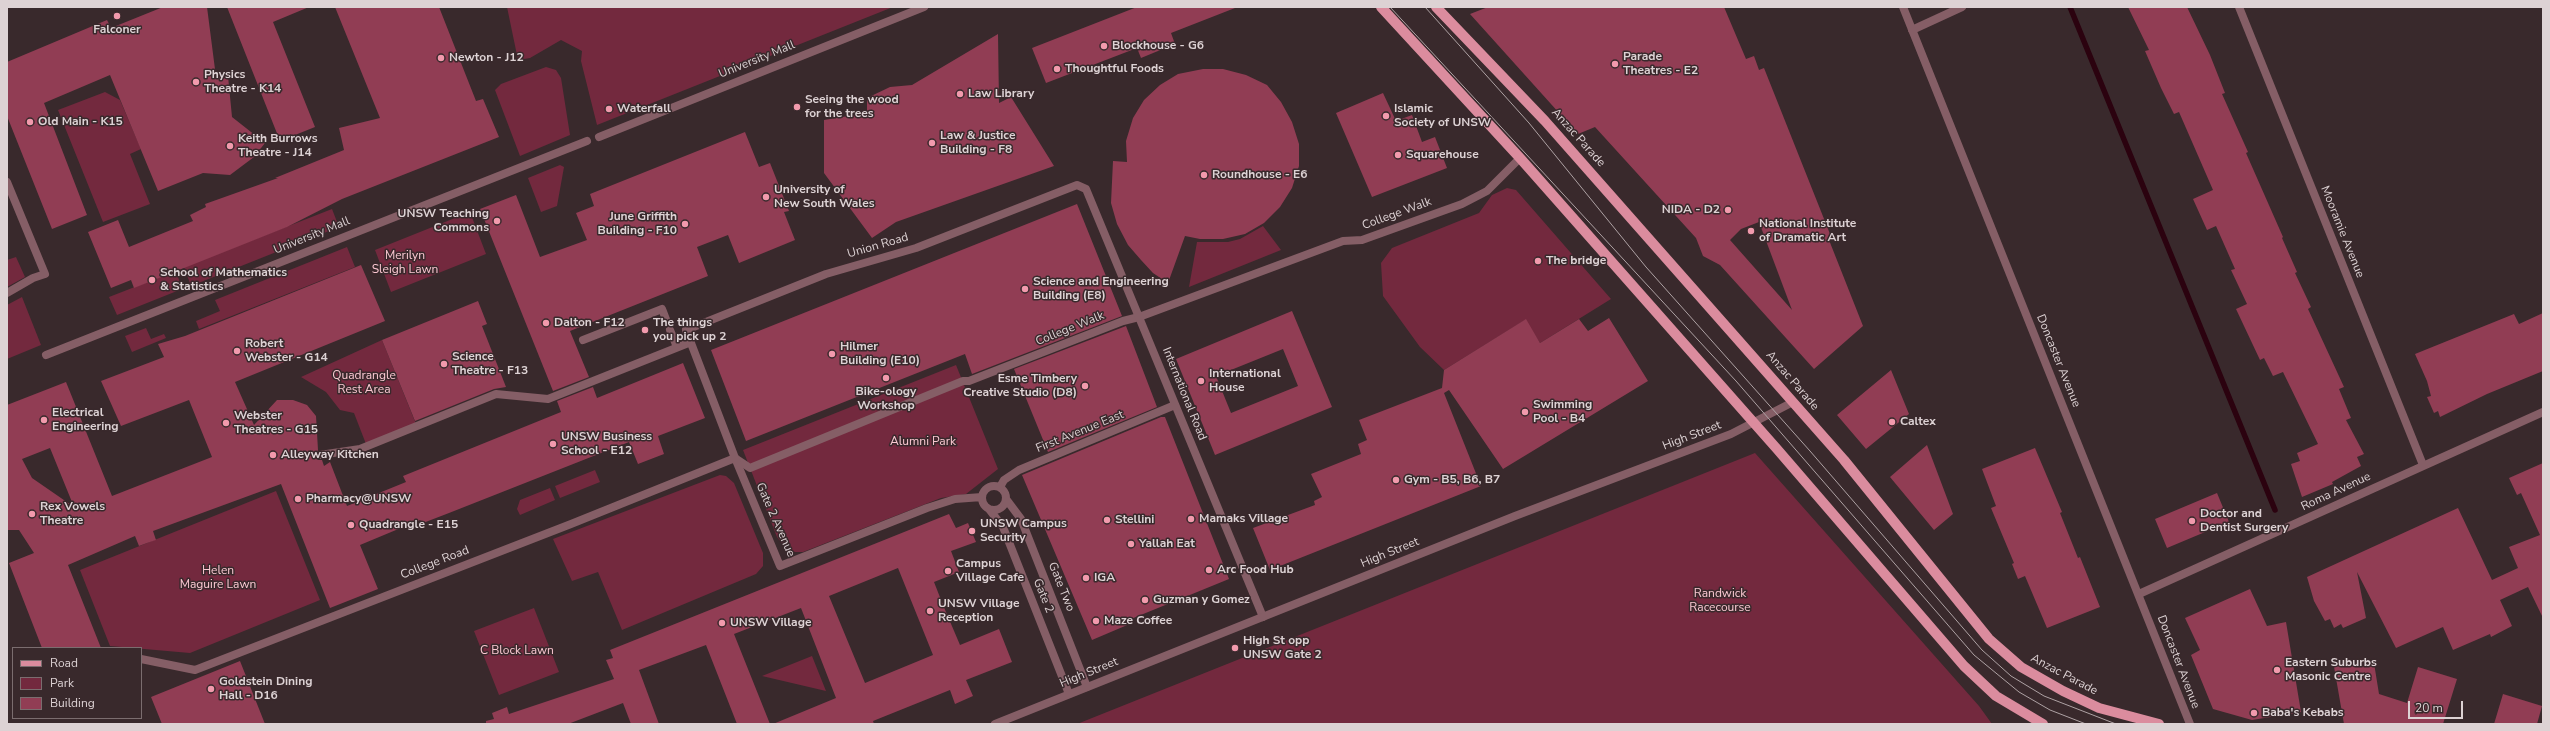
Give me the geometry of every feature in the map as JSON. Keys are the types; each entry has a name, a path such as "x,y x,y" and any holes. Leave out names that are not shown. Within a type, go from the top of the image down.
{"main road":[{"path":"1381,7 1520,158 1753,422 1964,666 1996,696 2043,724"},
{"name":"Anzac Parade","path":"1436,7 1545,121 1844,460 1976,626 2008,656 2041,679 2079,699 2106,710 2159,724"}],"street":[{"name":"University Mall","path":"599,137 924,7"},
{"name":"Doncaster Avenue","path":"1903,7 2190,724"},
{"path":"1912,30 1962,7"},
{"name":"Mooramie Avenue","path":"2239,7 2423,465"},
{"name":"University Mall","path":"46,355 587,141"},
{"name":"College Walk","path":"735,458 750,468 963,381 969,381 1123,320 1139,317 1343,241 1362,240 1462,204 1487,191 1520,158"},
{"path":"7,182 45,274 33,278 7,294"},
{"name":"International Road","path":"1077,185 1086,189 1263,617"},
{"name":"Union Road","path":"686,330 826,274 916,248 1077,185"},
{"path":"583,340 662,309 678,348"},
{"name":"Gate 2 Avenue","path":"686,330 735,458 780,566 928,508 955,499 982,497"},
{"path":"320,455 360,449 496,394 548,399 691,342"},
{"name":"High Street","path":"995,724 1515,516 1731,434 1793,402"},
{"name":"First Avenue East","path":"1000,487 1004,480 1019,470 1176,405"},
{"name":"Roma Avenue","path":"2139,594 2543,412"},
{"name":"College Road","path":"142,659 195,670 571,524 735,458"},
{"path":"1000,487 988,488 982,497 984,504 989,509 1000,508 1006,499"},
{"name":"Gate Two","path":"1000,487 1004,492 1006,499 1021,519 1087,687"},
{"name":"Gate 2","path":"989,509 1003,528 1069,694"}],"green space":[{"path":"507,7 893,7 597,125 581,61 582,51 561,40 530,58 518,60"},
{"path":"546,67 556,70 561,78 570,135 520,156 495,90 501,84"},
{"path":"105,92 120,100 141,149 130,154 150,204 103,222 58,110"},
{"path":"560,165 564,167 557,206 541,212 528,178"},
{"path":"1507,188 1516,190 1611,299 1540,343 1525,320 1444,370 1420,347 1383,296 1381,263 1392,248 1479,213 1492,195"},
{"path":"332,209 339,227 191,286 184,267"},
{"name":"Merilyn Sleigh Lawn","path":"470,212 486,254 391,292 375,250"},
{"path":"1263,226 1281,250 1189,287 1197,242 1228,242 1240,239"},
{"path":"347,247 355,267 199,329 196,321 220,311 215,300"},
{"path":"16,257 25,277 7,287 7,260"},
{"path":"176,271 182,289 117,315 109,297"},
{"path":"22,297 41,345 7,359 7,305"},
{"path":"146,328 151,339 164,334 166,338 132,352 125,336"},
{"name":"Quadrangle Rest Area","path":"382,340 416,424 366,444 354,413 340,410 326,392 301,377"},
{"name":"Alumni Park","path":"956,365 998,469 966,494 941,498 803,552 795,552 783,545 777,537 743,450"},
{"name":"Randwick Racecourse","path":"1755,453 1979,706 1992,724 1077,724"},
{"path":"595,470 600,482 560,498 555,486"},
{"path":"720,475 726,476 734,483 763,553 763,566 756,574 622,630 598,572 572,581 553,539"},
{"path":"550,488 555,500 520,515 517,509 520,500"},
{"name":"Helen Maguire Lawn","path":"276,491 320,600 190,653 142,649 142,647 110,646 80,570"},
{"name":"C Block Lawn","path":"534,608 559,672 499,695 474,631"},
{"path":"812,656 826,691 762,676"}],"building":[{"name":"Old Main - K15","path":"163,7 207,7 216,77 228,76 232,117 265,143 254,157 230,175 203,173 158,191 110,75 44,103 87,215 52,229 7,116 7,62 107,20 111,28"},
{"path":"227,7 309,7 273,22 315,127 280,141"},
{"path":"335,7 439,7 476,101 483,99 499,137 342,199 287,227 134,288 131,280 111,288 88,232 118,220 129,247 193,221 190,215 206,207 205,204 278,178 275,178 344,150 339,128 380,118"},
{"name":"Blockhouse - G6","path":"1137,7 1235,8 1171,33 1175,44 1141,58 1137,48 1046,83 1032,48"},
{"name":"National Institute of Dramatic Art","path":"1488,7 1724,7 1746,59 1754,56 1759,70 1764,68 1832,239 1829,240 1863,326 1814,369 1720,265 1703,256 1696,238 1595,127 1578,134 1470,14","holes":["1759,222 1792,310 1730,240 1741,229"]},
{"path":"2128,7 2187,7 2210,55 2225,93 2222,94 2283,237 2282,238 2297,272 2295,273 2311,307 2308,309 2344,387 2339,389 2351,418 2346,420 2364,454 2357,457 2361,466 2332,482 2333,484 2302,497 2291,464 2300,461 2297,453 2318,444 2283,372 2273,376 2264,358 2260,360 2236,309 2247,304 2231,270 2235,269 2216,226 2207,230 2193,199 2213,190 2179,112 2174,114 2161,88 2145,51 2149,50"},
{"name":"Law & Justice Building - F8","path":"998,34 999,103 1011,97 1054,166 896,222 872,238 824,173 824,120 867,113 867,98 890,87 912,85"},
{"name":"Roundhouse - E6","path":"1203,69 1223,69 1246,75 1267,85 1281,102 1292,122 1299,144 1299,166 1292,188 1280,207 1264,223 1245,234 1223,239 1200,239 1185,236 1168,283 1153,273 1128,245 1117,224 1111,203 1113,161 1127,162 1126,141 1133,118 1144,100 1160,85 1178,74"},
{"name":"Squarehouse","path":"1383,93 1396,121 1412,115 1422,142 1435,137 1447,168 1372,197 1336,113"},
{"name":"June Griffith Building - F10","path":"745,132 759,167 770,163 789,211 784,212 795,240 739,263 728,235 697,247 708,276 570,331 589,377 553,391 480,209 516,195 540,257 587,240 576,213 594,206 590,194"},
{"path":"1077,204 1122,316 972,374 965,354 746,441 711,350"},
{"path":"361,265 385,321 235,382 254,425 277,400 293,400 307,405 316,416 318,450 315,456 318,460 322,460 324,466 330,462 347,506 406,482 403,476 561,412 557,401 593,387 597,398 683,363 705,418 658,436 664,454 638,464 629,442 423,523 420,520 360,545 378,589 330,608 281,484 153,531 156,540 139,546 135,536 68,565 101,647 42,647 9,563 34,553 19,530 7,530 7,405 66,382 112,496 212,457 189,400 121,426 101,381 164,357 158,344 185,336","holes":["50,448 74,507 32,478 22,459"]},
{"name":"Science Theatre - F13","path":"478,301 487,324 482,326 506,387 494,389 415,421 382,340"},
{"name":"International House","path":"1292,311 1332,407 1215,455 1176,359","holes":["1283,349 1298,386 1231,413 1216,376"]},
{"path":"2543,313 2543,371 2487,394 2440,417 2438,411 2434,413 2427,397 2431,396 2427,381 2415,354 2514,314 2519,324"},
{"path":"1609,318 1648,381 1503,469 1449,390 1444,393 1481,486 1270,570 1253,528 1315,505 1314,501 1322,497 1311,474 1361,454 1358,444 1367,440 1359,420 1442,388 1444,370 1526,319 1540,343 1579,319 1588,331"},
{"name":"Esme Timbery Creative Studio (D8)","path":"1126,326 1157,407 1048,452 1014,369"},
{"path":"1891,370 1909,414 1866,449 1837,415"},
{"path":"1161,417 1165,417 1229,579 1131,619 1132,623 1092,640 1022,475"},
{"path":"1927,445 1953,514 1934,530 1890,477"},
{"path":"2035,448 2062,512 2060,513 2078,558 2080,557 2100,607 2047,628 2025,576 2018,579 2012,564 2014,563 1991,508 1996,506 1982,469"},
{"path":"2543,463 2543,618 2528,587 2500,600 2512,626 2491,637 2490,634 2453,650 2443,627 2396,648 2357,572 2366,618 2343,628 2341,624 2334,628 2330,619 2325,621 2314,601 2307,577 2458,508 2492,580 2518,568 2509,547 2540,535 2521,493 2517,495 2509,478"},
{"name":"Doctor and Dentist Surgery","path":"2217,493 2229,522 2167,548 2155,519"},
{"name":"UNSW Village","path":"949,514 956,528 968,523 976,542 951,551 959,572 934,582 960,645 999,629 1012,662 966,680 973,696 955,704 950,690 873,721 874,724 773,724 836,698 801,608 734,634 770,724 737,724 706,645 639,670 659,724 631,724 623,703 568,724 486,724 486,721 494,719 492,713 507,707 509,714 614,679 606,660 613,658 610,650","holes":["898,568 933,655 865,683 829,596"]},
{"path":"2250,589 2267,626 2286,622 2301,712 2252,720 2213,709 2191,655 2200,650 2185,618"},
{"path":"2347,659 2374,663 2379,694 2407,703 2418,667 2457,679 2443,724 2344,724 2333,661"},
{"name":"Goldstein Dining Hall - D16","path":"240,661 265,724 162,724 151,697"},
{"path":"2503,694 2542,706 2537,724 2494,724"}],"waterway":[{"path":"2070,7 2275,510"}],"tram line":[{"path":"1390,7 1736,381 1974,655 2019,692 2050,710 2086,724"},
{"path":"1425,7 1529,123 1646,267 1810,451 1982,650 2011,676 2044,696 2116,724"}],"place":[{"name":"Falconer","path":"117,16"},
{"name":"Blockhouse - G6","path":"1104,46"},
{"name":"Newton - J12","path":"441,58"},
{"name":"Parade Theatres - E2","path":"1615,64"},
{"name":"Thoughtful Foods","path":"1057,69"},
{"name":"Physics Theatre - K14","path":"196,82"},
{"name":"Law Library","path":"960,94"},
{"name":"Seeing the wood for the trees","path":"797,107"},
{"name":"Waterfall","path":"609,109"},
{"name":"Islamic Society of UNSW","path":"1386,116"},
{"name":"Old Main - K15","path":"30,122"},
{"name":"Law & Justice Building - F8","path":"932,143"},
{"name":"Keith Burrows Theatre - J14","path":"230,146"},
{"name":"Squarehouse","path":"1398,155"},
{"name":"Roundhouse - E6","path":"1204,175"},
{"name":"University of New South Wales","path":"766,197"},
{"name":"NIDA - D2","path":"1728,210"},
{"name":"UNSW Teaching Commons","path":"497,221"},
{"name":"June Griffith Building - F10","path":"685,224"},
{"name":"National Institute of Dramatic Art","path":"1751,231"},
{"name":"The bridge","path":"1538,261"},
{"name":"School of Mathematics & Statistics","path":"152,280"},
{"name":"Science and Engineering Building (E8)","path":"1025,289"},
{"name":"Dalton - F12","path":"546,323"},
{"name":"The things you pick up 2","path":"645,330"},
{"name":"Robert Webster - G14","path":"237,351"},
{"name":"Hilmer Building (E10)","path":"832,354"},
{"name":"Science Theatre - F13","path":"444,364"},
{"name":"Bike-ology Workshop","path":"886,378"},
{"name":"International House","path":"1201,381"},
{"name":"Esme Timbery Creative Studio (D8)","path":"1085,386"},
{"name":"Swimming Pool - B4","path":"1525,412"},
{"name":"Electrical Engineering","path":"44,420"},
{"name":"Caltex","path":"1892,422"},
{"name":"Webster Theatres - G15","path":"226,423"},
{"name":"UNSW Business School - E12","path":"553,444"},
{"name":"Alleyway Kitchen","path":"273,455"},
{"name":"Gym - B5, B6, B7","path":"1396,480"},
{"name":"Pharmacy@UNSW","path":"298,499"},
{"name":"Rex Vowels Theatre","path":"32,514"},
{"name":"Mamaks Village","path":"1191,519"},
{"name":"Stellini","path":"1107,520"},
{"name":"Doctor and Dentist Surgery","path":"2192,521"},
{"name":"Quadrangle - E15","path":"351,525"},
{"name":"UNSW Campus Security","path":"972,531"},
{"name":"Yallah Eat","path":"1131,544"},
{"name":"Arc Food Hub","path":"1209,570"},
{"name":"Campus Village Cafe","path":"948,571"},
{"name":"IGA","path":"1086,578"},
{"name":"Guzman y Gomez","path":"1145,600"},
{"name":"UNSW Village Reception","path":"930,611"},
{"name":"Maze Coffee","path":"1096,621"},
{"name":"UNSW Village","path":"722,623"},
{"name":"High St opp UNSW Gate 2","path":"1235,648"},
{"name":"Eastern Suburbs Masonic Centre","path":"2277,670"},
{"name":"Goldstein Dining Hall - D16","path":"211,689"},
{"name":"Baba's Kebabs","path":"2254,713"}]}
